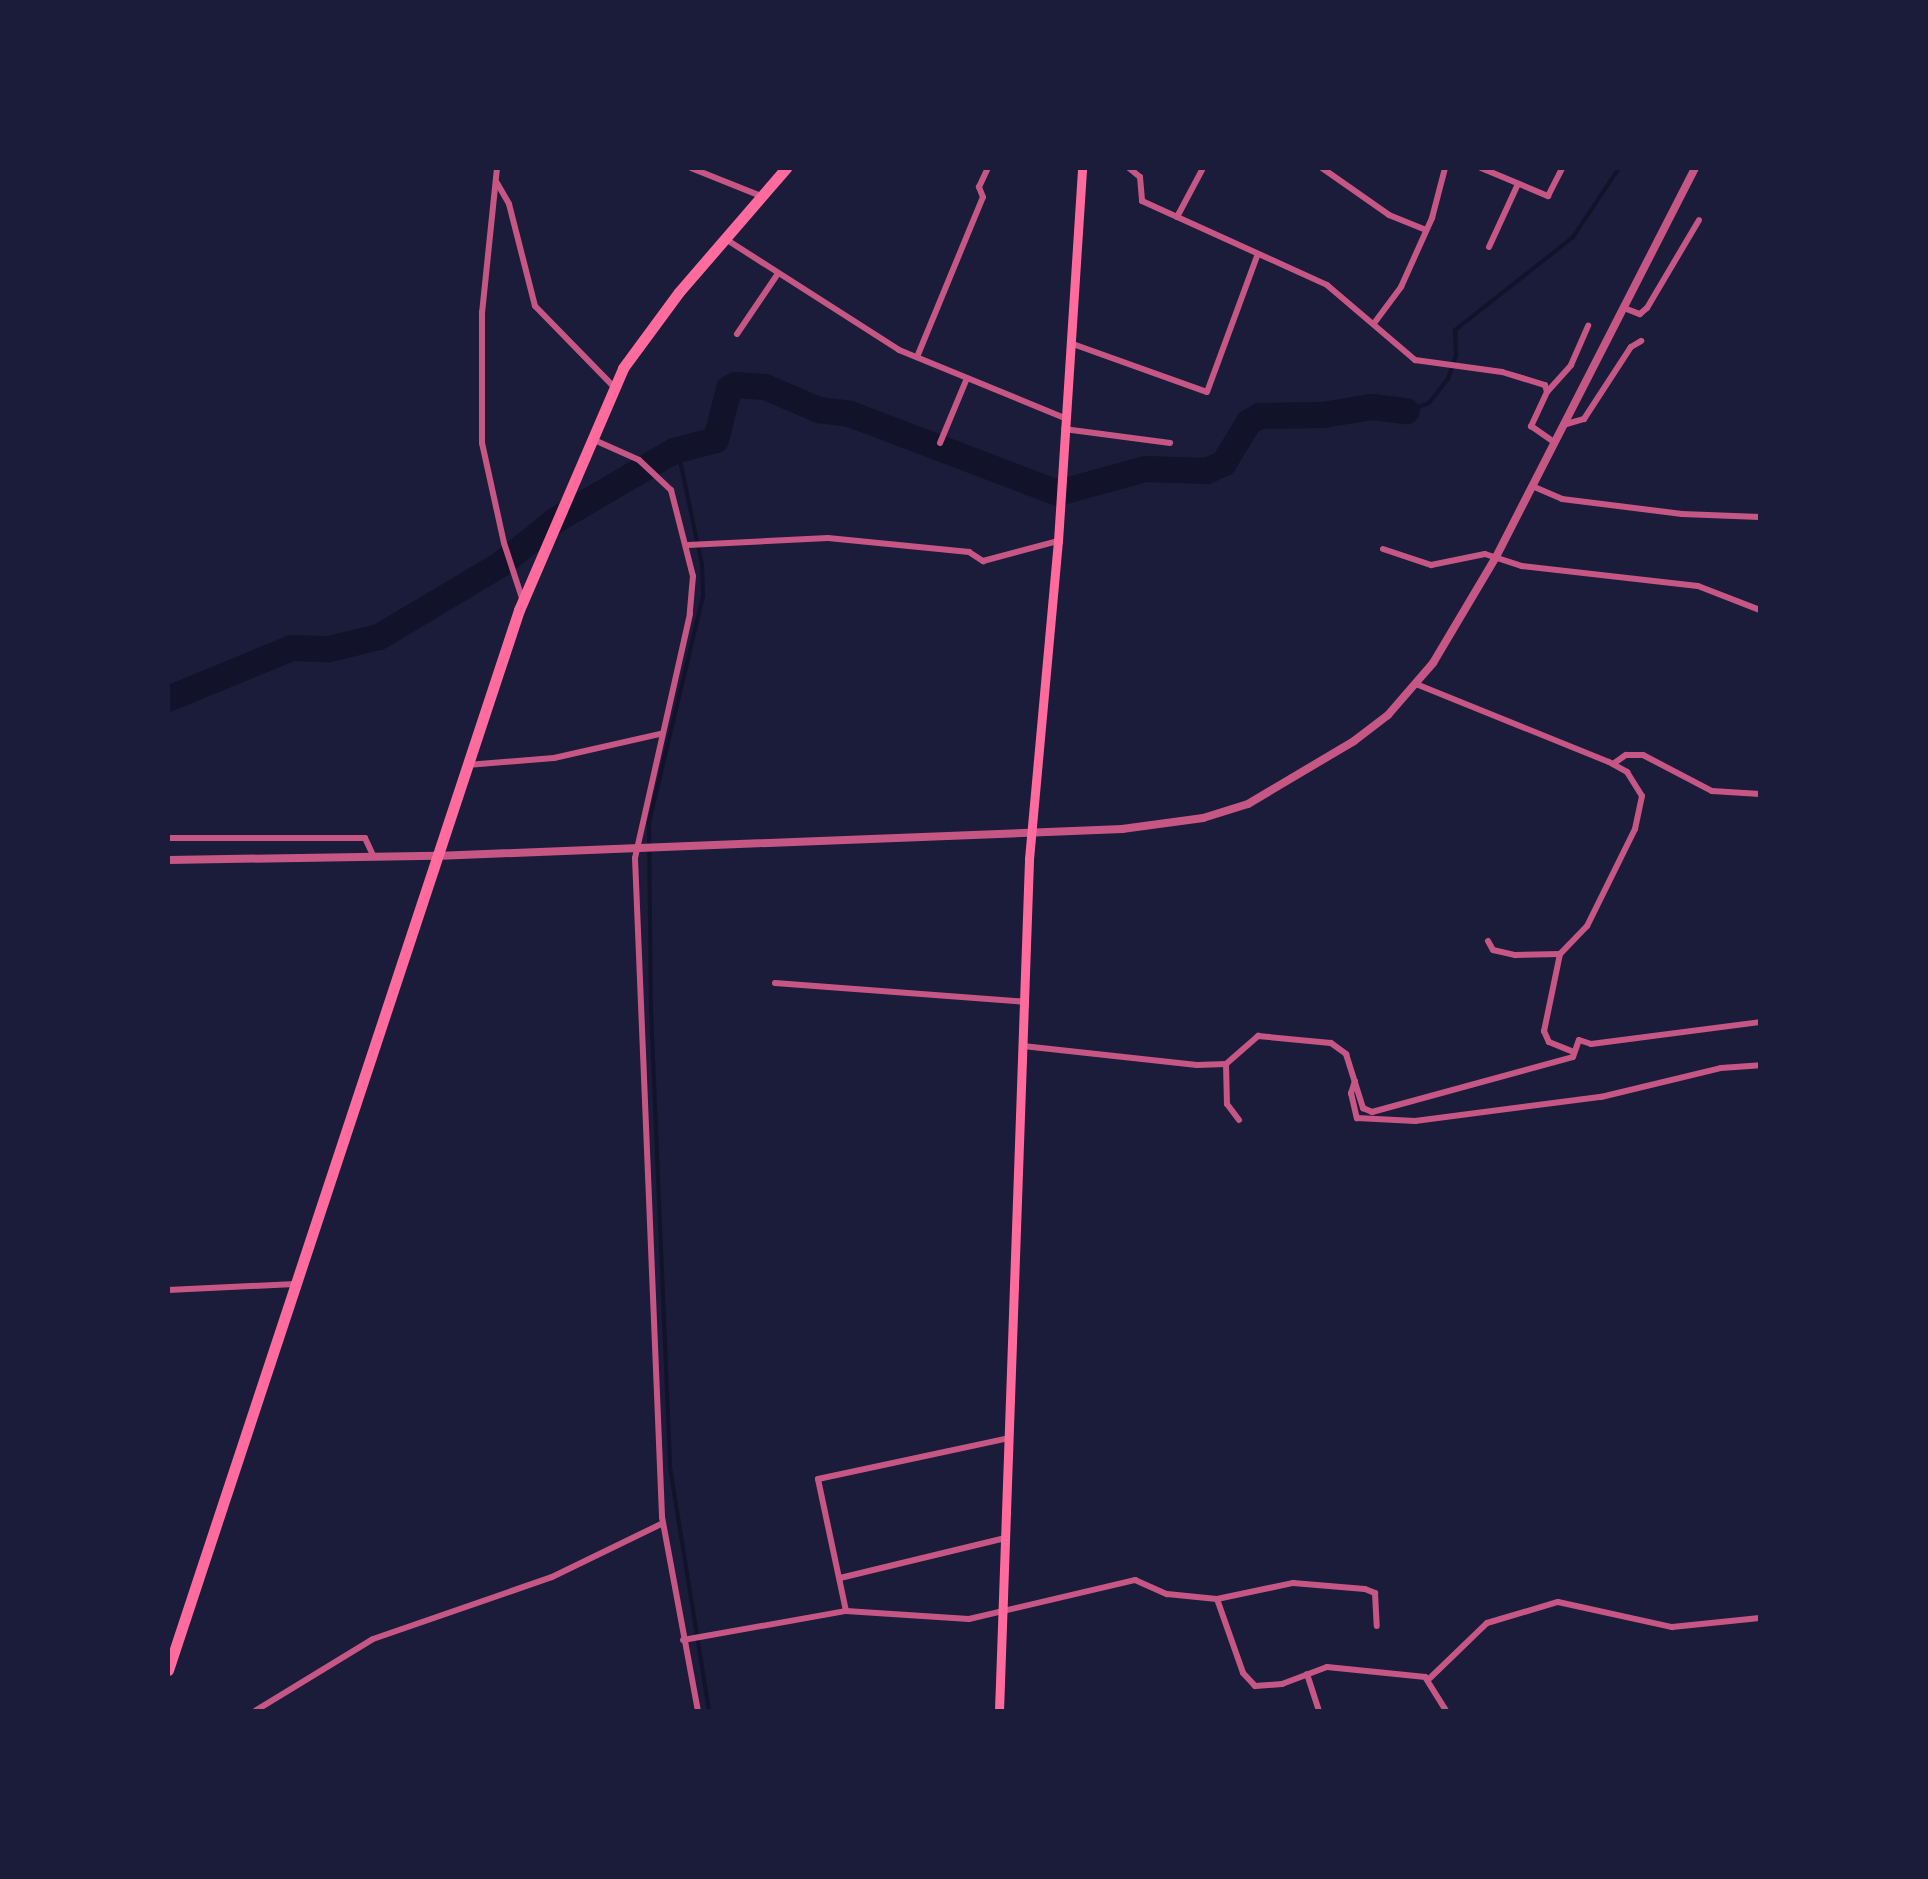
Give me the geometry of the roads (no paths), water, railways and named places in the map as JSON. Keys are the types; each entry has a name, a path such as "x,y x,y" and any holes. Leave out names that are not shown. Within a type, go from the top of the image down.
{"highway":[{"path":"168,1670 523,600 613,386 651,327 786,168"}],"main road":[{"path":"999,1711 1032,830 1058,541 1082,168"}],"street":[{"path":"497,168 484,273 480,385 482,443 504,543 523,600"},
{"path":"691,168 761,196"},
{"path":"917,357 983,197 979,187 988,168"},
{"path":"1129,168 1140,177 1139,198 1257,256 1327,285 1375,322 1408,356 1536,380 1547,392"},
{"path":"1177,217 1203,168"},
{"path":"1322,168 1389,215 1426,230"},
{"path":"1375,322 1401,287 1426,230 1445,168"},
{"path":"1482,168 1548,196 1562,168"},
{"path":"168,860 436,856 1165,825 1248,804 1354,741 1416,684 1496,557 1695,168"},
{"path":"497,183 509,204 535,306 613,386"},
{"path":"1489,247 1518,184"},
{"path":"1624,308 1640,314 1647,308 1699,220"},
{"path":"724,238 777,275 917,357 1065,424 1170,443"},
{"path":"1070,343 1207,392 1257,256"},
{"path":"737,334 777,275"},
{"path":"1554,442 1531,426 1547,392 1571,365 1588,326"},
{"path":"1563,425 1584,419 1631,347 1641,341"},
{"path":"940,443 967,378"},
{"path":"592,439 639,460 654,471 671,490 691,545 693,594 638,846 663,1523 698,1711"},
{"path":"1532,486 1562,499 1682,514 1760,517"},
{"path":"691,545 828,538 969,552 983,561 1058,541"},
{"path":"1383,549 1431,565 1478,554 1522,566 1698,586 1760,610"},
{"path":"1416,684 1613,764 1637,785 1641,812 1587,926 1560,954 1544,1031 1553,1045 1574,1052"},
{"path":"467,765 554,758 660,734"},
{"path":"1613,764 1626,755 1643,755 1712,791 1760,794"},
{"path":"168,838 365,838 374,857"},
{"path":"1488,941 1493,950 1515,955 1560,954"},
{"path":"775,983 1025,1002"},
{"path":"1023,1046 1226,1064 1258,1036 1331,1043 1346,1054 1366,1111 1382,1112 1573,1057 1579,1040 1591,1044 1760,1022"},
{"path":"1226,1064 1227,1104 1239,1120"},
{"path":"1355,1081 1351,1093 1357,1118 1415,1121 1601,1097 1760,1065"},
{"path":"168,1290 295,1284"},
{"path":"846,1611 818,1479 1009,1438"},
{"path":"255,1711 373,1639 552,1577 663,1523"},
{"path":"840,1578 1005,1538"},
{"path":"686,1639 846,1611 969,1619 1127,1580 1167,1594 1217,1599 1293,1583 1365,1589 1375,1593 1377,1626"},
{"path":"1217,1599 1249,1682 1282,1684 1336,1667 1430,1678"},
{"path":"1430,1678 1487,1623 1558,1602 1672,1627 1721,1618 1760,1618"},
{"path":"1307,1674 1319,1711"},
{"path":"1430,1678 1446,1711"}],"waterway":[{"path":"1407,411 1429,403 1448,379 1456,356 1455,330 1573,237 1619,168"},
{"path":"168,699 292,648 329,649 379,637 500,565 556,520 674,451 716,440 729,389 736,385 765,387 819,410 850,414 1058,493 1146,469 1207,471 1224,463 1249,422 1260,416 1323,415 1372,407 1407,411"},
{"path":"674,451 681,465 702,565 703,596 649,822 651,1010 670,1467 709,1711"}]}
